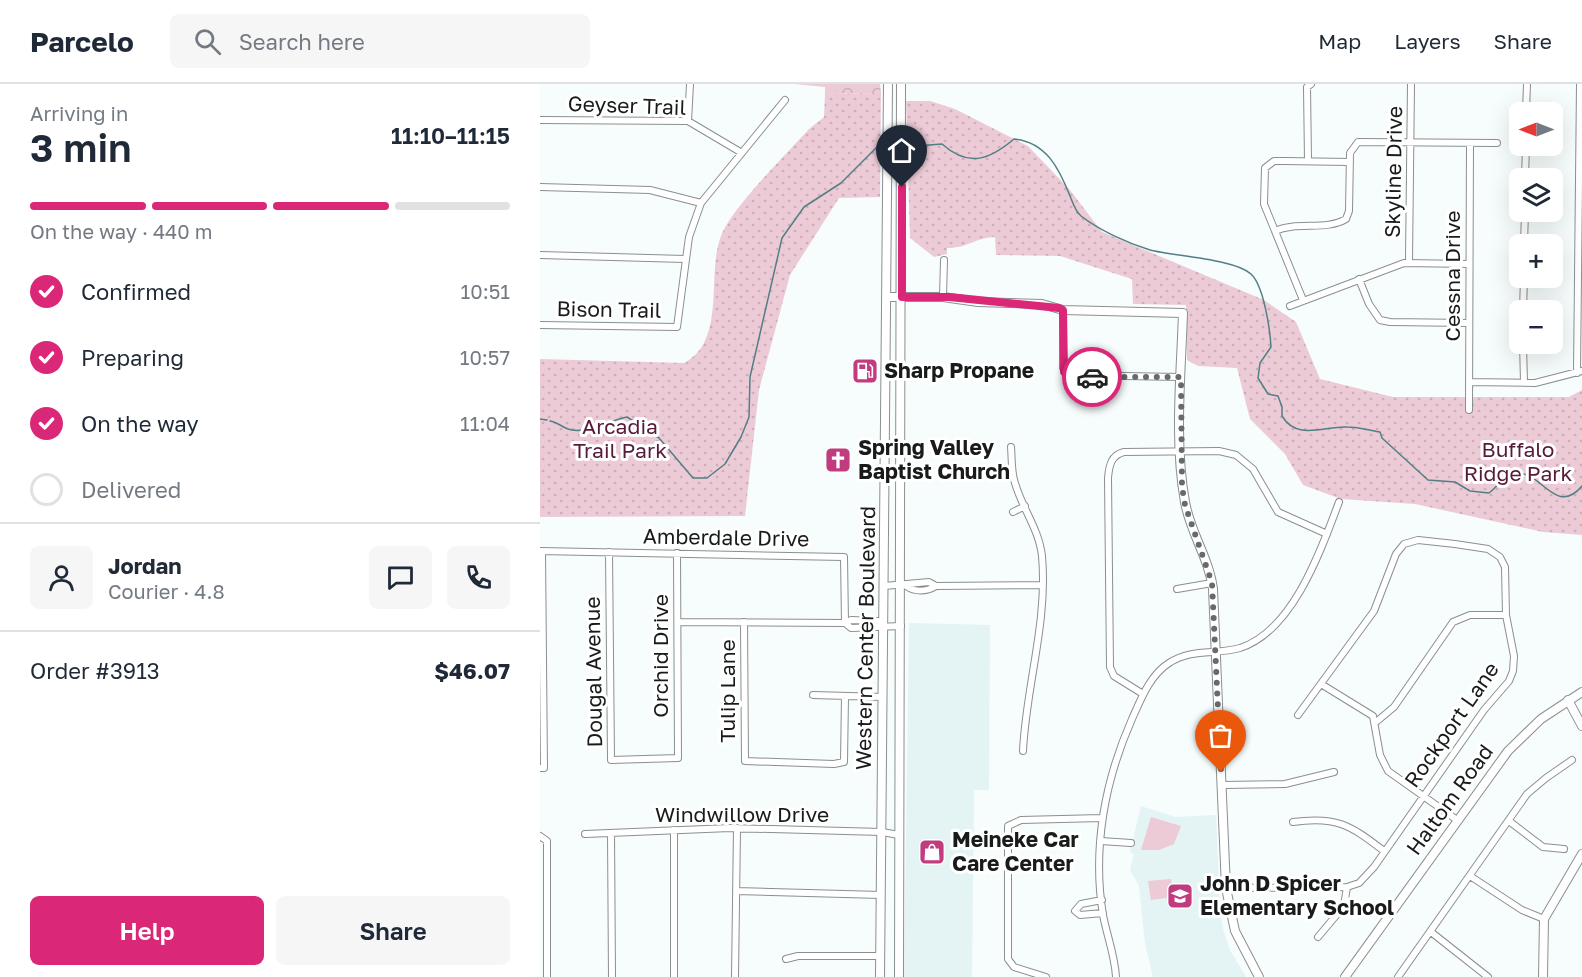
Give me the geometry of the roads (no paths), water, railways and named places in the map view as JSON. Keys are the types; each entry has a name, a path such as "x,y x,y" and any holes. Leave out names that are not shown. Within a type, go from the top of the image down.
{"main road":[{"name":"Western Center Boulevard","path":"880,977 888,84"},
{"name":"Western Center Boulevard","path":"898,977 901,626 904,585 901,84"},
{"path":"887,251 902,251"},
{"name":"Haltom Road","path":"1345,977 1518,738 1568,699 1582,692"}],"street":[{"path":"688,121 690,84"},
{"path":"1308,161 1305,102 1306,87 1311,84"},
{"name":"Skyline Drive","path":"1409,261 1411,84"},
{"path":"1526,102 1527,84"},
{"path":"1469,382 1550,381 1580,372 1580,84"},
{"path":"540,255 685,259 688,237 701,203 785,100"},
{"name":"Geyser Trail","path":"540,120 688,121 742,153"},
{"path":"1275,231 1291,225 1330,224 1346,219 1349,212 1350,153 1358,142 1497,143"},
{"name":"Cessna Drive","path":"1469,410 1470,142"},
{"path":"1303,300 1264,204 1265,168 1274,161 1350,162"},
{"path":"540,187 650,190 701,203"},
{"name":"Bison Trail","path":"540,325 677,327 685,259"},
{"path":"943,297 944,260"},
{"path":"1290,306 1409,261 1469,264"},
{"path":"1359,279 1369,304 1380,320 1469,323"},
{"path":"887,297 943,297 978,302 1042,304 1063,310 1183,313 1180,452 1185,505 1212,583 1226,888 1235,931 1259,977"},
{"path":"1063,310 1063,368 1066,375 1181,377"},
{"path":"1523,354 1524,382"},
{"path":"1011,447 1014,482 1039,539 1041,585 1040,638 1025,716 1023,751"},
{"path":"1143,694 1114,676 1110,667 1107,612 1109,468 1116,455 1124,452 1219,452 1236,455 1253,469 1278,512 1306,527 1327,534"},
{"path":"1116,977 1103,914 1102,818 1113,769 1143,694 1154,678 1169,663 1188,653 1236,649 1255,642 1275,624 1295,599 1319,555 1339,502"},
{"path":"1012,512 1025,506"},
{"name":"Rockport Lane","path":"1298,714 1374,611 1396,554 1408,542 1418,540 1455,544 1495,552 1505,567 1506,615 1514,662 1509,681 1484,710 1367,875 1359,883 1347,887"},
{"path":"541,551 542,768"},
{"name":"Amberdale Drive","path":"541,551 844,557 845,623"},
{"name":"Dougal Avenue","path":"609,552 611,760 678,758"},
{"name":"Orchid Drive","path":"677,554 678,758"},
{"path":"884,585 904,585 912,582 929,582 936,586 1041,585"},
{"path":"1177,589 1212,583"},
{"path":"1376,722 1394,707 1453,622 1470,615 1506,615"},
{"path":"678,622 845,623 850,620 878,621 884,626 901,626"},
{"name":"Tulip Lane","path":"744,622 745,760 834,764 844,762 845,696"},
{"path":"1321,684 1367,710 1376,722 1379,750 1385,766 1422,797 1457,820"},
{"path":"813,695 883,697"},
{"path":"1568,699 1582,726"},
{"path":"1398,977 1536,786 1572,760"},
{"path":"1222,785 1285,784 1334,772"},
{"path":"1047,977 1014,967 1008,959 1008,826 1021,820 1102,818"},
{"path":"1293,822 1326,819 1348,825 1384,852"},
{"path":"1509,821 1543,847 1564,849"},
{"path":"735,977 737,828"},
{"name":"Windwillow Drive","path":"585,834 737,828 882,832 899,835"},
{"path":"674,830 674,977"},
{"path":"611,833 612,977"},
{"path":"542,836 547,841 544,903 545,972"},
{"path":"1101,841 1131,843"},
{"path":"1543,977 1544,919 1582,854"},
{"path":"1470,876 1522,910 1544,919"},
{"path":"1226,888 1347,887 1344,906 1318,937"},
{"path":"736,891 881,895"},
{"path":"1102,900 1081,904 1075,911 1080,915 1103,914"},
{"path":"1431,932 1488,977"},
{"path":"786,960 798,956 881,956"}],"waterway":[{"path":"903,147 942,144 961,156 978,158 995,152 1014,139 1025,141 1035,145 1050,158 1077,212 1096,226 1123,240 1150,250 1218,261 1251,274 1263,298 1271,347 1260,363 1258,378 1268,394 1278,396 1282,416 1288,424 1295,428 1312,431 1351,427 1380,432 1382,438 1428,480 1455,482 1470,491 1489,493 1503,480 1516,474 1525,474 1556,495 1564,497 1582,486"},
{"path":"550,421 568,429 582,430 627,417 659,438 693,478 707,478 725,464 741,437 749,417 750,377 782,238 804,207 841,183 878,146 883,146"},
{"path":"540,419 547,420"}],"place":[{"name":"Sharp Propane","path":"865,371"},
{"name":"Spring Valley Baptist Church","path":"838,460"},
{"name":"Meineke Car Care Center","path":"932,852"},
{"name":"John D Spicer Elementary School","path":"1180,896"}],"park label":[{"name":"Arcadia Trail Park","path":"620,439"},
{"name":"Buffalo Ridge Park","path":"1518,462"}]}
